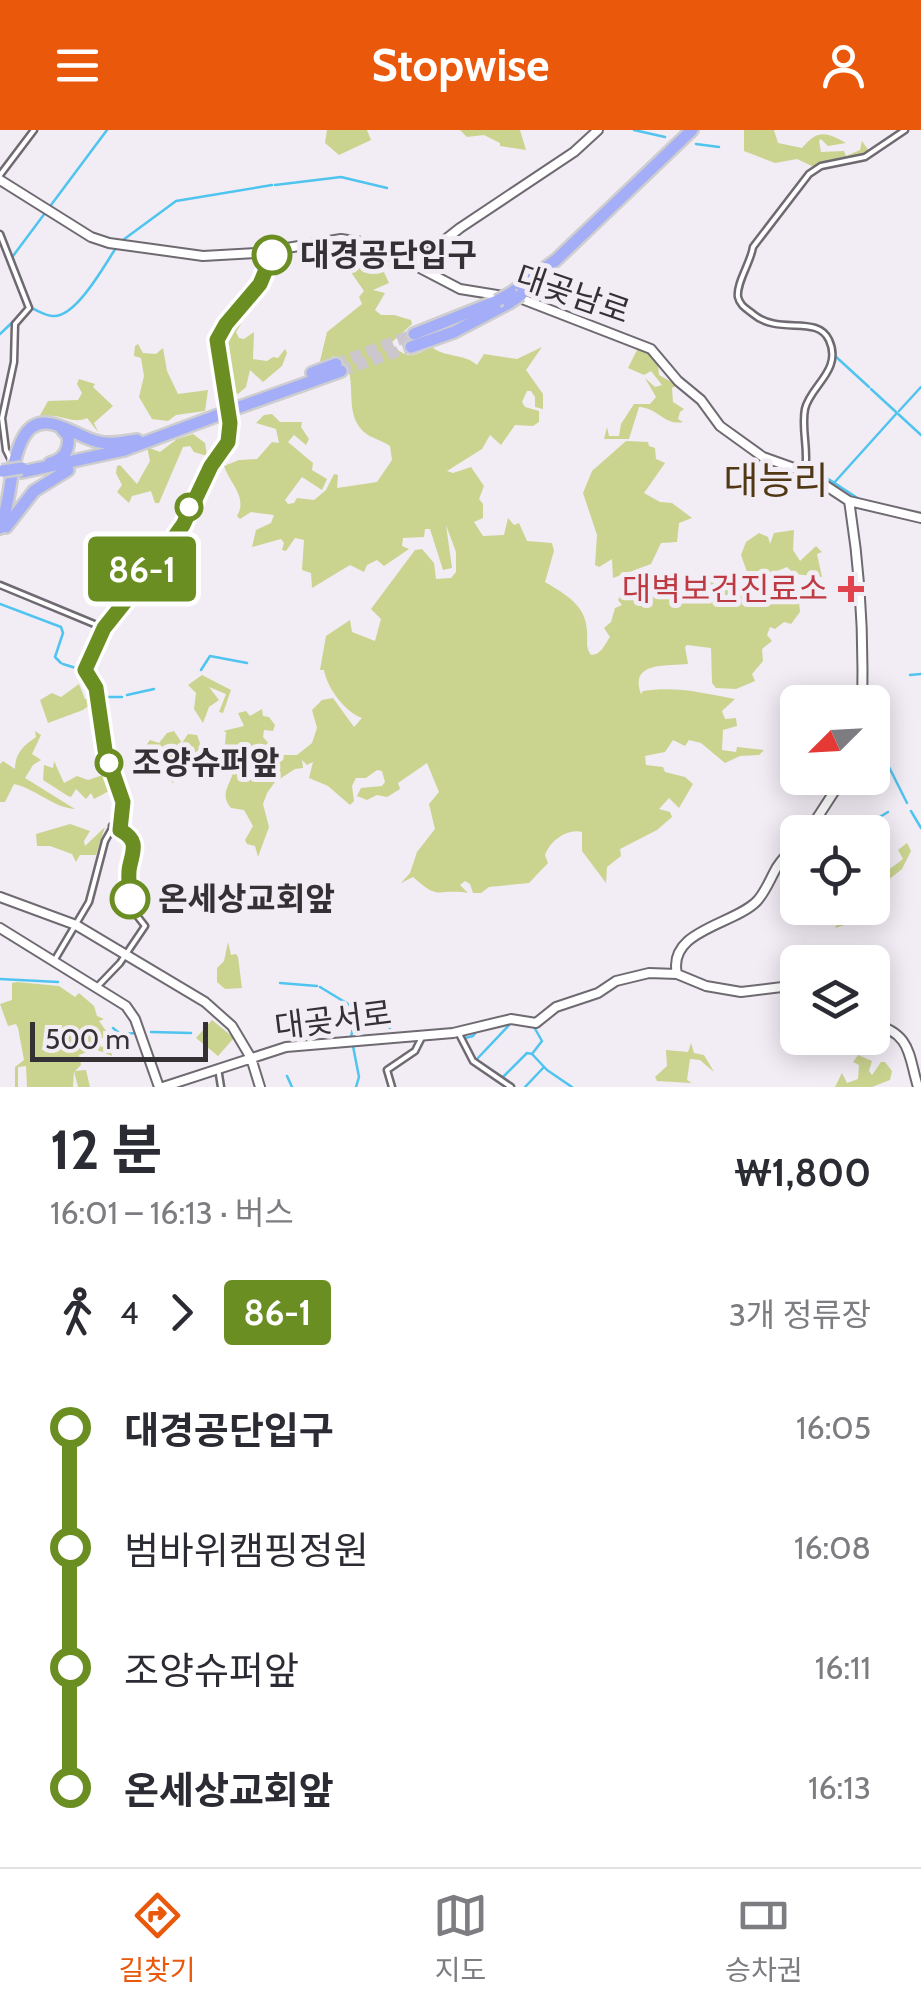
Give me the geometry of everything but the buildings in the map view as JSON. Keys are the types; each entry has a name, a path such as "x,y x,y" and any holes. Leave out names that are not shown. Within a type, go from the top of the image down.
{"highway":[{"path":"412,341 454,332 510,298 637,191 695,130"},
{"path":"0,532 34,490 51,478 338,368"},
{"path":"19,467 99,453 228,409"},
{"path":"0,532 21,443 33,427 53,423 109,444 137,440"},
{"path":"0,532 8,515 23,442 37,428 58,427 68,436 67,450 60,458 42,464"},
{"path":"1,474 19,467 124,450"}],"street":[{"path":"1,175 34,130"},
{"path":"399,256 413,259 428,251 574,152 598,130"},
{"path":"804,472 805,409 830,363 829,340 820,329 811,326 762,322 741,304 738,293 752,260 753,246 812,171 866,157 905,130"},
{"name":"대곶남로","path":"1,175 48,210 109,243 196,256 349,239 374,244 460,288 522,299 651,349 724,428 770,460 804,472 852,507 921,518"},
{"path":"0,234 29,308 15,324 14,362 2,418 6,450 19,467"},
{"path":"120,830 123,802 103,742 96,688 85,672 104,628 128,598 144,566 165,550 183,525 211,466 228,442 230,423 217,340 260,284 272,250"},
{"path":"414,265 428,251"},
{"path":"428,251 424,262 431,274"},
{"path":"852,507 864,640 863,685"},
{"path":"0,584 104,628"},
{"path":"54,961 90,898 112,826 122,812"},
{"path":"96,988 127,954 145,926 131,908 129,868 134,845 129,836 112,826"},
{"path":"678,974 675,962 686,943 756,903 780,863"},
{"path":"0,896 76,925 221,1011 242,1033 260,1087"},
{"path":"0,928 121,1003 132,1015 161,1087"},
{"name":"대곶서로","path":"161,1087 286,1047 458,1032 511,1018 536,1023 556,1008 616,982 649,973 678,974 706,986 741,992 780,987"},
{"path":"890,1029 910,1054 918,1087"},
{"path":"458,1032 473,1061 512,1087"},
{"name":"대곶서로","path":"392,1087 386,1070 415,1051 422,1035"},
{"path":"218,1068 221,1087"}],"green space":[{"path":"327,130 367,130 371,140 339,155 325,143"},
{"path":"460,130 520,130 526,150 500,146 484,135 467,137"},
{"path":"744,130 774,130 778,143 802,148 817,135 832,136 846,143 828,146 821,139 821,152 844,151 846,156 860,150 862,141 869,151 861,157 814,167 797,159 775,163 744,151"},
{"path":"343,249 372,249 375,257 393,260 391,266 382,268 389,283 373,290 385,293 375,310 381,315 411,320 412,324 391,343 406,355 432,347 477,365 484,354 517,359 542,347 526,370 543,394 543,409 535,407 531,391 527,391 522,402 525,407 539,411 539,422 533,426 515,425 501,445 490,435 482,449 447,471 471,467 484,486 479,499 483,518 474,522 483,536 504,535 508,518 514,525 519,523 527,541 552,543 554,551 545,582 579,607 586,622 591,655 600,651 610,637 604,628 611,622 615,608 622,605 618,600 624,589 636,589 645,600 665,588 675,596 701,597 707,593 710,582 728,579 740,593 755,590 756,583 741,555 746,542 759,533 768,537 770,544 774,533 794,530 793,550 800,561 816,546 822,552 817,554 822,577 794,574 787,567 768,575 769,599 776,587 799,601 800,612 791,624 770,627 767,635 772,641 762,649 763,661 752,674 755,681 736,689 716,688 712,683 711,648 687,645 688,664 651,668 640,676 641,694 678,690 735,699 722,711 725,719 736,718 737,726 723,730 722,750 764,750 759,755 740,756 725,763 701,743 689,740 685,746 673,740 665,752 645,756 646,765 663,767 665,772 685,777 693,784 679,808 669,798 659,809 670,812 672,817 657,830 620,849 621,856 607,867 606,883 582,851 582,832 576,831 551,845 545,855 548,863 529,883 489,887 473,893 465,881 460,885 468,893 434,892 413,877 401,883 435,829 429,804 439,792 427,763 398,783 400,789 387,797 377,795 367,800 357,796 361,788 382,786 382,771 356,778 352,786 354,801 350,805 328,786 309,778 313,762 307,765 302,760 303,768 275,782 267,793 263,804 269,827 258,857 255,846 245,840 253,826 244,810 231,808 226,800 232,776 224,756 223,731 244,726 238,713 246,711 250,716 262,709 263,716 275,725 273,731 264,730 263,737 279,755 297,755 312,743 317,728 312,710 322,700 333,698 354,727 362,718 343,705 324,670 320,670 326,636 350,620 352,632 375,641 381,619 371,609 415,550 422,549 434,563 436,579 451,578 456,572 456,552 446,525 452,568 443,570 430,529 425,529 424,537 403,538 402,546 409,549 384,566 377,560 367,565 364,572 350,565 312,588 311,573 302,570 304,540 295,538 286,551 282,550 281,539 252,547 256,530 271,523 274,515 251,512 240,519 237,516 239,497 224,466 257,459 272,442 279,443 276,429 256,423 264,415 272,414 280,422 302,422 309,439 306,445 294,435 288,442 313,463 312,470 327,479 322,490 302,477 285,500 288,504 297,498 314,500 326,490 334,474 338,475 337,488 377,482 392,460 390,446 368,435 355,419 344,360 333,356 325,363 320,361 327,332 362,304 359,297 364,291 346,265 350,259 343,257"},
{"path":"234,316 241,324 236,332 239,338 254,332 253,359 267,361 278,358 285,349 287,353 282,366 263,382 250,370 246,387 238,394 227,389 220,351 222,336"},
{"path":"138,344 143,353 156,354 163,348 167,371 178,394 208,390 205,411 176,415 168,421 152,419 139,397 144,376 141,358 134,356"},
{"path":"639,346 657,356 659,375 677,385 672,388 673,402 684,409 678,419 683,422 639,407 629,439 604,439 607,427 609,436 619,436 621,424 634,404 650,404 656,397 645,378 655,387 662,385 651,371 644,375 628,368"},
{"path":"79,379 95,384 93,387 113,406 94,423 98,432 87,418 38,419 48,401 78,400 82,393 77,384"},
{"path":"193,434 205,443 207,456 194,452 190,446 183,447 159,503 155,503 151,491 132,496 129,503 117,492 122,485 117,466 137,484 150,461 147,447 160,452 177,439"},
{"path":"626,441 648,442 655,448 656,459 665,463 644,493 660,502 672,503 692,518 679,523 677,542 661,543 651,564 613,578 612,559 599,567 595,565 597,535 583,493 592,471"},
{"path":"202,675 231,690 223,713 219,712 226,694 209,687 219,700 209,707 203,723 194,709 196,693 188,685"},
{"path":"87,683 94,690 93,703 48,723 40,700 52,693 61,697 79,684 89,700"},
{"path":"35,731 41,735 32,754 41,760 25,778 75,809 14,784 5,802 0,802 0,764 3,761 15,769 18,754 36,737"},
{"path":"174,731 182,743 188,734 197,735 202,749 173,783 154,768 145,747 150,740 159,743"},
{"path":"54,761 64,783 77,776 88,780 106,774 111,790 94,799 91,793 86,799 76,789 68,796 43,780 44,765 53,768"},
{"path":"70,824 90,831 85,846 105,827 96,855 80,855 76,862 72,854 37,846 36,834"},
{"path":"907,843 911,851 902,869 890,879 890,869 903,859 898,850"},
{"path":"228,942 231,955 238,957 242,988 225,989 217,982 217,968 224,961"},
{"path":"12,983 59,986 75,997 79,993 104,1019 99,1021 109,1035 100,1039 101,1047 110,1045 112,1056 95,1049 79,1055 81,1065 75,1071 86,1070 90,1087 78,1087 74,1071 73,1087 27,1087 26,1066 18,1067 15,1087 15,1067 24,1060 18,1028 16,1024 8,1026 0,1004 12,1000"},
{"path":"212,1020 234,1038 218,1056 196,1038"},
{"path":"691,1043 694,1053 704,1055 714,1072 700,1060 690,1059 687,1080 692,1083 657,1081 655,1077 667,1066 666,1050 688,1052"},
{"path":"858,1055 872,1061 872,1075 885,1062 892,1071 890,1080 872,1087 835,1087 842,1073 847,1083 858,1079 859,1065 853,1062"}],"waterway":[{"path":"13,256 107,130"},
{"path":"634,130 665,137"},
{"path":"696,144 719,147"},
{"path":"275,185 341,177 387,188"},
{"path":"123,240 176,201 272,185"},
{"path":"31,308 53,316 71,308 116,248"},
{"path":"0,334 21,314"},
{"path":"834,355 869,387"},
{"path":"899,411 921,387"},
{"path":"871,389 921,435"},
{"path":"833,484 896,414"},
{"path":"810,467 859,499"},
{"path":"0,604 61,627 63,633 55,657 61,663"},
{"path":"201,670 210,656 247,663"},
{"path":"63,664 82,670"},
{"path":"910,675 921,674"},
{"path":"93,680 103,696"},
{"path":"127,695 154,689"},
{"path":"104,697 122,697"},
{"path":"890,769 907,803"},
{"path":"911,811 921,828"},
{"path":"883,815 888,812"},
{"path":"0,979 58,982"},
{"path":"280,983 317,986"},
{"path":"320,987 363,1013"},
{"path":"351,1037 356,1014"},
{"path":"367,1015 390,1028"},
{"path":"477,1059 511,1023 519,1024"},
{"path":"534,1027 542,1041 532,1054 572,1087"},
{"path":"113,1028 119,1033"},
{"path":"465,1038 478,1029"},
{"path":"151,1032 191,1033"},
{"path":"121,1034 137,1033"},
{"path":"353,1046 359,1077 356,1087"},
{"path":"503,1077 527,1053 532,1054"},
{"path":"525,1087 544,1067"},
{"path":"287,1076 292,1087"}],"tunnel":[{"path":"336,364 414,334"},
{"path":"341,371 411,347"}],"bus line":[{"name":"86-1","path":"130,899 129,868 135,849 131,838 120,830 124,806 105,750 96,688 85,670 104,628 128,598 144,566 165,550 183,525 192,500 228,442 230,423 217,340 260,284 272,255"}],"place":[{"name":"대경공단입구","path":"272,255"},
{"name":"대벽보건진료소","path":"851,589"},
{"name":"조양슈퍼앞","path":"109,763"},
{"name":"온세상교회앞","path":"130,899"}],"district":[{"name":"대능리","path":"776,481"}]}
